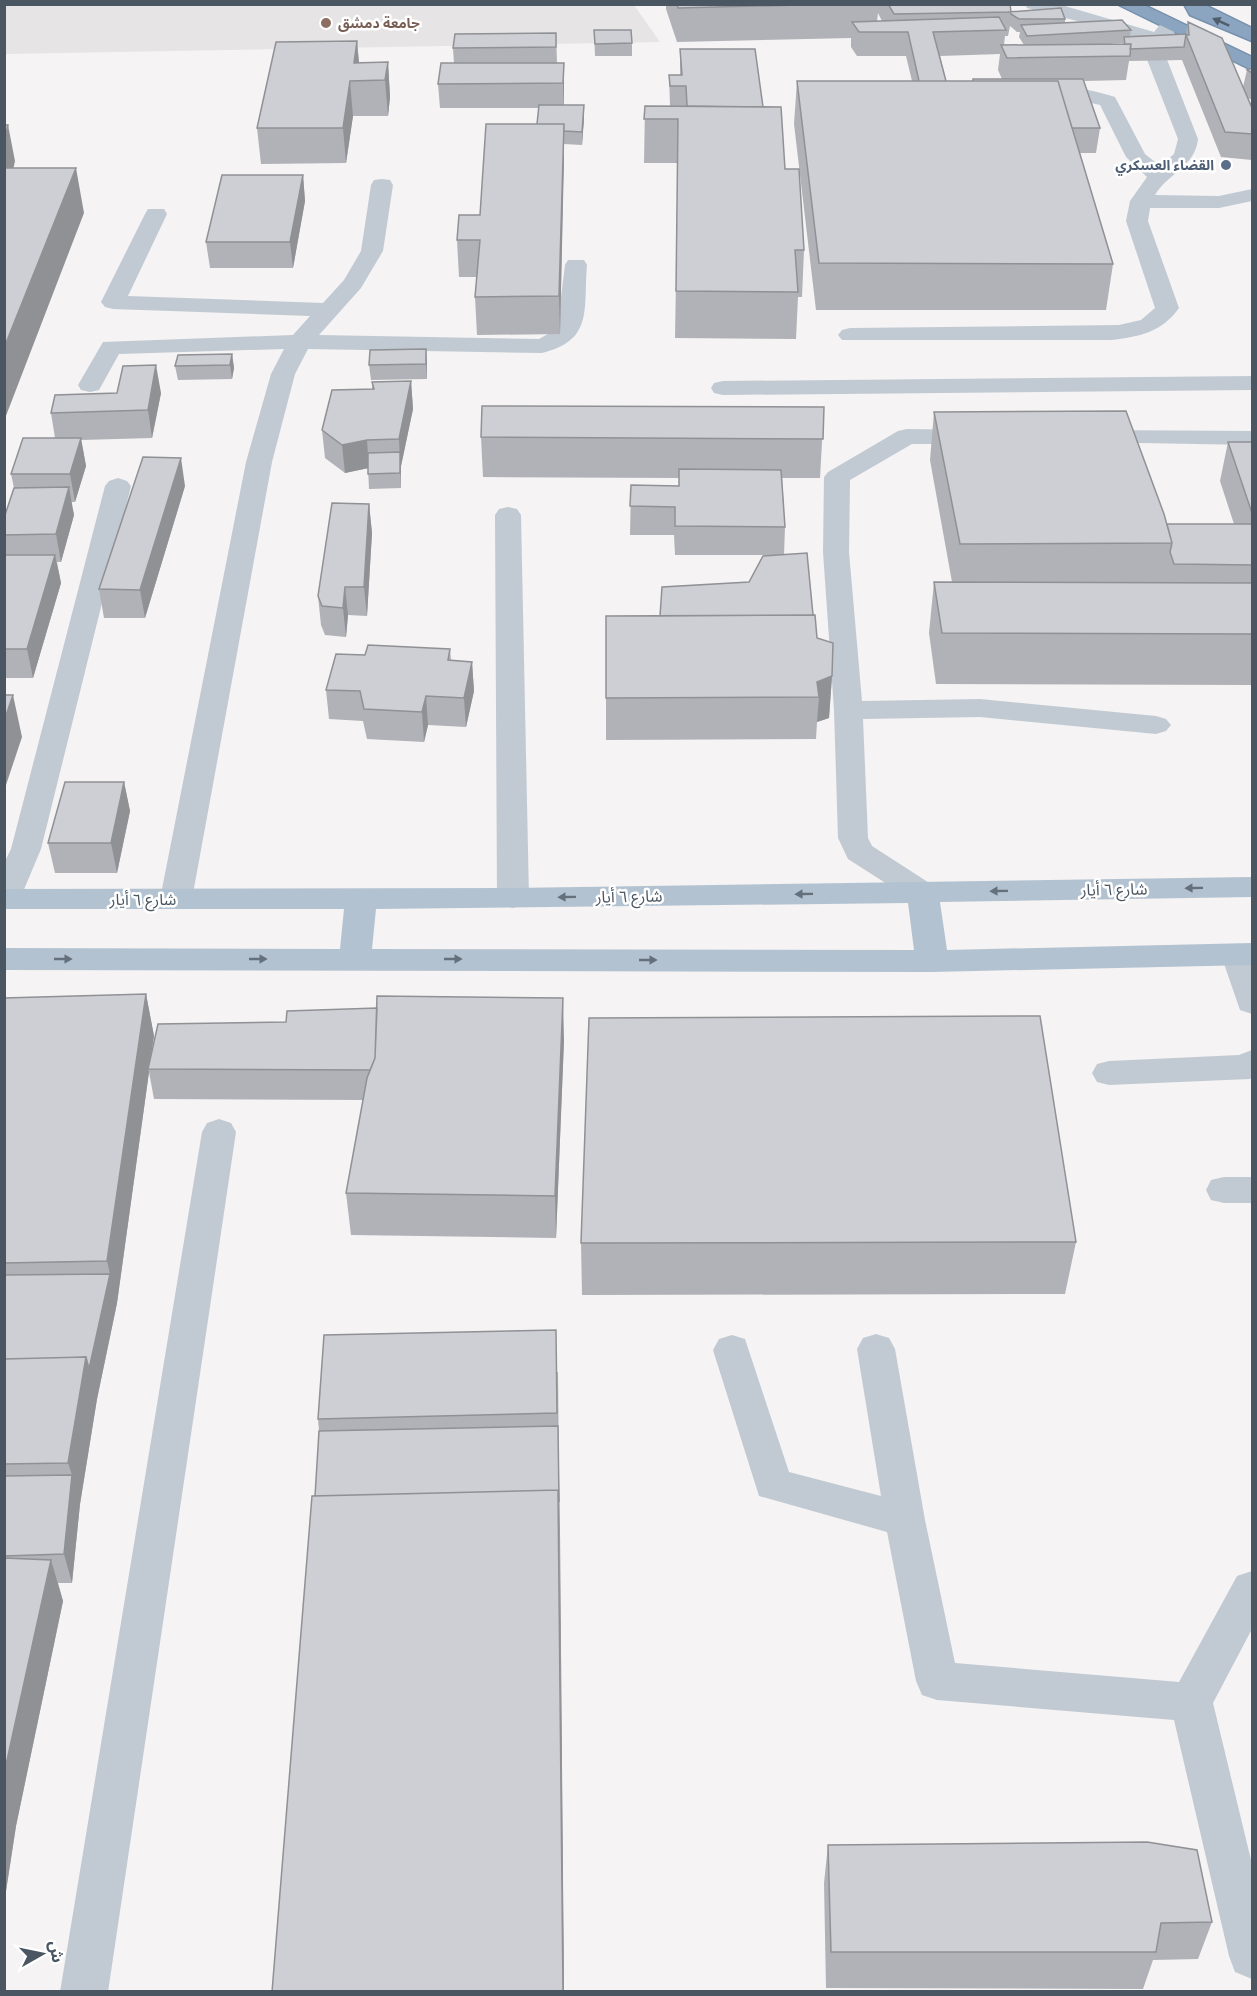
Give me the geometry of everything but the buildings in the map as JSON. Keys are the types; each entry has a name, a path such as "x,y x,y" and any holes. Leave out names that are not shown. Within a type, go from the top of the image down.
{"highway":[{"path":"1126,4 1164,33 1252,64"},
{"path":"1193,4 1197,11 1252,35"}],"main road":[{"name":"شارع ٦ أيار","path":"4,899 513,898 1252,887"},
{"path":"923,893 932,961"},
{"path":"355,958 361,898"},
{"path":"4,959 932,961 1245,954"}],"lane":[{"path":"850,335 1111,333 1149,326 1161,318 1167,308 1137,221 1141,201 1159,176 1183,159 1188,149 1188,139 1156,57 1164,33 1111,24 1034,4"},
{"path":"1021,94 1088,95 1108,101 1136,157 1159,176"},
{"path":"176,899 259,462 283,374 300,342 354,283 372,251 382,185"},
{"path":"1141,201 1219,202 1252,195"},
{"path":"156,214 113,302 330,310"},
{"path":"90,385 111,347 300,342 529,347 554,343 569,331 576,265"},
{"path":"723,388 1252,383"},
{"path":"923,893 859,852 853,838 848,710 836,552 837,477 907,436 1002,437"},
{"path":"1062,437 1252,438"},
{"path":"4,899 26,849 118,486"},
{"path":"508,515 513,898"},
{"path":"848,710 980,708 1156,725"},
{"path":"1245,954 1252,1002"},
{"path":"1109,1073 1212,1070 1250,1066 1252,1062"},
{"path":"84,1992 219,1132"},
{"path":"876,1349 905,1520 937,1680 1191,1702"},
{"path":"732,1350 774,1484 905,1520"},
{"path":"1252,1589 1191,1702 1252,1956"}],"shaded area":[{"name":"جامعة دمشق","path":"4,5 634,5 660,42 5,54"}],"place":[{"name":"جامعة دمشق","path":"326,23"},
{"name":"القضاء العسكري","path":"1226,165"}]}
